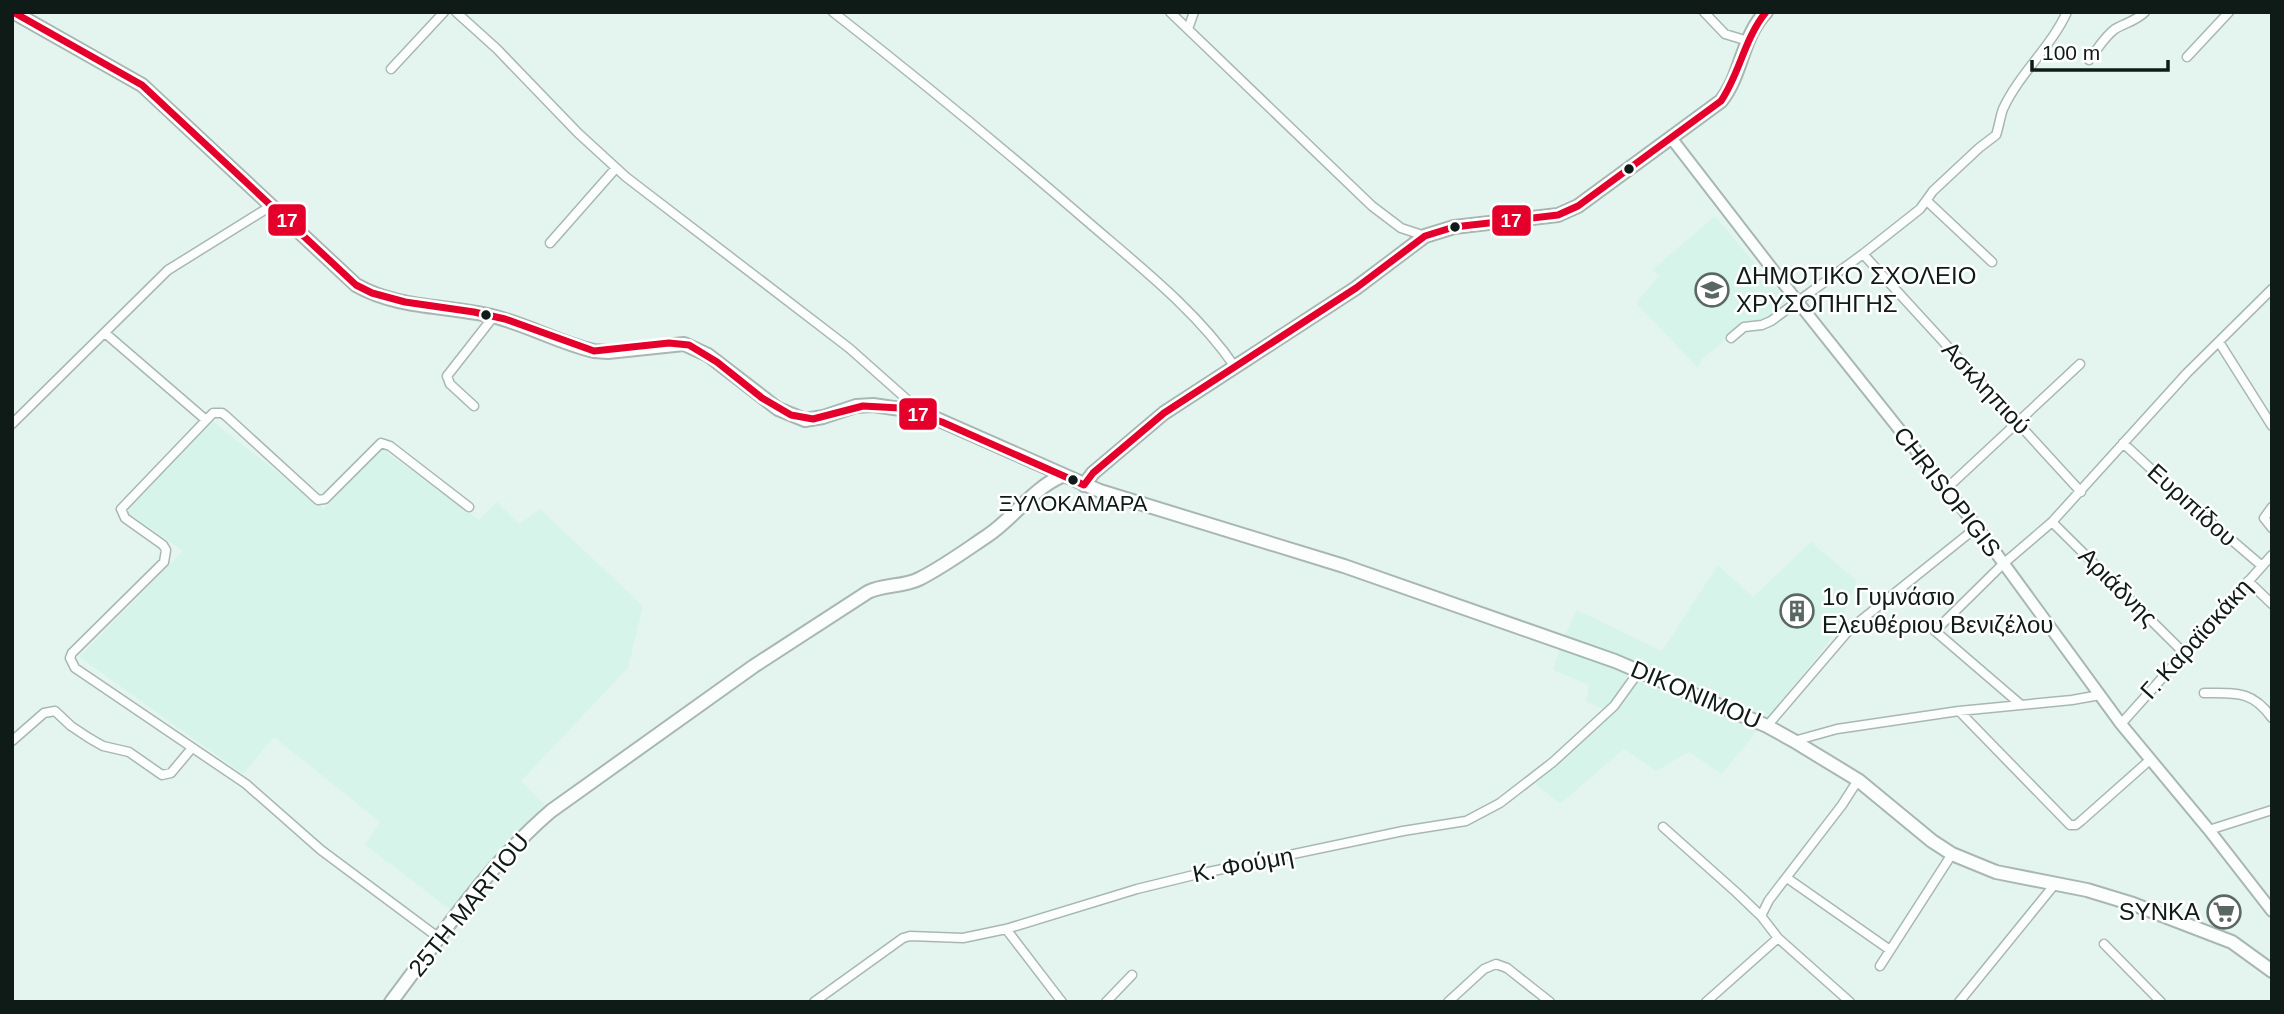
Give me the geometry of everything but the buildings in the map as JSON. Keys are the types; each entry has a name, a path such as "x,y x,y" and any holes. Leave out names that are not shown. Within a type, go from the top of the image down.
{"main road":[{"path":"1084,485 1093,473 1164,413 1356,288 1425,236 1454,227 1547,217 1569,211 1714,107 1727,93 1755,25 1766,12"},
{"name":"DIKONIMOU","path":"20,18 142,85 356,285 373,295 392,301 494,316 594,351 684,344 708,355 778,409 805,419 823,417 856,406 873,405 921,412 1084,485 1344,566 1640,670 1767,726 1794,741 1858,780 1932,842 1952,854 1996,872 2087,890 2133,904 2232,942 2272,971"},
{"name":"25TH MARTIOU","path":"391,1002 485,879 534,825 551,811 711,696 811,629 875,588 918,579 989,535 1011,519 1048,482 1062,476"}],"street":[{"path":"391,69 444,12"},
{"path":"456,12 497,49 578,133 616,168 849,348 921,412"},
{"path":"833,12 1021,163 1130,258 1208,333 1235,368"},
{"path":"1170,12 1372,206 1401,228 1425,236"},
{"path":"1188,29 1194,12"},
{"path":"1704,12 1725,34 1748,41"},
{"path":"1731,338 1744,327 1771,321 1863,254 1925,203 1933,191 1996,135 2008,100 2054,36 2067,12"},
{"path":"2089,60 2108,35 2140,18 2145,12"},
{"path":"2187,57 2228,12"},
{"name":"CHRISOPIGIS","path":"1672,139 1977,527 2121,724 2272,911"},
{"path":"550,243 616,168"},
{"path":"1925,203 1992,262"},
{"path":"12,424 167,270 271,206"},
{"name":"Ασκληπιού","path":"1863,254 2081,492"},
{"path":"2020,704 1935,631 2003,564 2052,522 2187,373 2272,289"},
{"path":"474,406 450,384 447,376 494,316"},
{"path":"105,333 206,420"},
{"path":"2219,342 2272,426"},
{"path":"1947,489 2080,363"},
{"path":"439,938 321,850 246,784 75,667 70,659 72,653 164,562 166,550 163,545 125,518 121,509 206,420 217,412 226,416 318,500 325,499 381,443 390,446 469,507"},
{"name":"Ευριπίδου","path":"2123,443 2262,566"},
{"path":"2272,507 2264,518 2272,528"},
{"name":"Αριάδνης","path":"2052,522 2184,653"},
{"path":"1767,726 1850,629 1977,527"},
{"name":"Γ. Καραϊσκάκη","path":"2121,724 2272,555"},
{"path":"2248,581 2272,604"},
{"name":"Κ. Φούμη","path":"814,1002 903,938 918,935 963,938 1006,929 1137,889 1194,875 1403,831 1466,821 1500,803 1552,762 1614,706 1640,670"},
{"path":"2204,693 2239,693 2250,696 2272,718"},
{"path":"1794,741 1837,729 1959,711 2100,695"},
{"path":"12,741 44,713 52,710 89,738 103,746 129,752 162,775 172,773 192,748"},
{"path":"1959,711 2070,825 2081,821 2151,759"},
{"path":"1761,916 1769,901 1858,780"},
{"path":"2209,830 2272,810"},
{"path":"1663,827 1761,916 1778,938 1850,1002"},
{"path":"1880,966 1952,854"},
{"path":"1787,878 1891,950"},
{"path":"1959,1002 2055,884"},
{"path":"1006,929 1062,1002"},
{"path":"1706,1002 1778,938"},
{"path":"2104,943 2161,1002"},
{"path":"1448,1002 1484,969 1496,964 1507,968 1550,1002"},
{"path":"1106,1002 1132,975"}],"shaded area":[{"name":"ΔΗΜΟΤΙΚΟ ΣΧΟΛΕΙΟ ΧΡΥΣΟΠΗΓΗΣ","path":"1715,216 1791,306 1765,323 1740,328 1702,359 1698,368 1636,303 1659,276 1652,270"},
{"path":"211,420 324,509 382,449 479,520 497,502 519,524 540,509 643,606 628,668 521,781 551,811 457,915 365,845 380,822 274,737 243,774 79,657 183,551 124,510"},
{"path":"1811,542 1857,581 1840,625 1722,774 1689,752 1656,771 1624,749 1560,804 1532,781 1609,711 1586,702 1589,685 1553,670 1563,639 1577,610 1662,651 1718,565 1753,597"}],"transit line":[{"name":"17","path":"13,12 142,85 356,285 372,293 405,302 505,319 594,351 669,343 689,345 717,362 762,398 791,415 813,419 863,406 900,408 942,422 1084,485 1093,473 1164,413 1356,288 1425,236 1454,227 1558,215 1578,206 1721,101 1752,33 1766,12"}],"place":[{"name":"ΔΗΜΟΤΙΚΟ ΣΧΟΛΕΙΟ ΧΡΥΣΟΠΗΓΗΣ","path":"1712,290"},
{"name":"ΞΥΛΟΚΑΜΑΡΑ","path":"1073,480"},
{"name":"1ο Γυμνάσιο Ελευθέριου Βενιζέλου","path":"1797,611"},
{"name":"SYNKA","path":"2224,912"}]}
